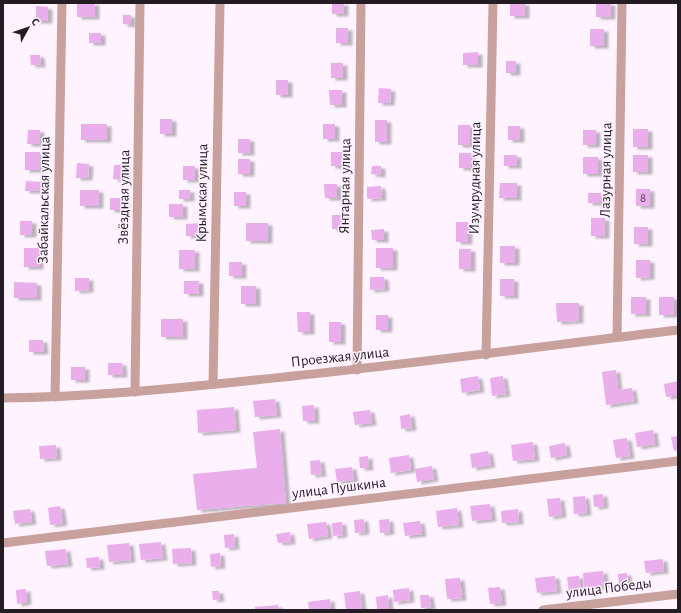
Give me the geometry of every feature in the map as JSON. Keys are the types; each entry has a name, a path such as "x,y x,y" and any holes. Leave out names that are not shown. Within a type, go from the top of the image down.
{"street":[{"name":"Забайкальская улица","path":"55,397 62,3"},
{"name":"Звёздная улица","path":"135,392 140,3"},
{"name":"Крымская улица","path":"213,384 220,3"},
{"name":"Янтарная улица","path":"357,370 361,3"},
{"name":"Изумрудная улица","path":"486,354 493,3"},
{"name":"Лазурная улица","path":"617,337 622,3"},
{"name":"Проезжая улица","path":"3,398 55,397 135,392 357,370 678,330"},
{"name":"улица Пушкина","path":"3,543 678,461"},
{"name":"улица Победы","path":"543,610 678,594"}],"building":[{"path":"77,3 95,3 95,17 77,17"},
{"path":"332,3 344,3 344,14 332,14"},
{"path":"510,3 525,3 525,16 510,16"},
{"path":"596,3 611,3 611,17 596,17"},
{"path":"36,6 48,7 48,21 36,21"},
{"path":"123,15 131,15 131,25 123,24"},
{"path":"336,28 348,28 348,43 336,43"},
{"path":"590,29 604,29 604,46 590,46"},
{"path":"89,33 101,33 101,43 89,43"},
{"path":"478,52 478,65 463,65 463,53"},
{"path":"30,55 40,55 41,65 31,65"},
{"path":"506,61 516,61 516,73 506,73"},
{"path":"331,63 343,63 343,78 331,78"},
{"path":"276,80 288,80 288,95 276,95"},
{"path":"379,88 391,89 390,103 378,103"},
{"path":"329,90 342,90 342,105 330,105"},
{"path":"160,119 172,119 172,134 160,134"},
{"path":"375,120 387,120 387,142 375,142"},
{"path":"81,124 107,124 107,140 81,140"},
{"path":"323,124 335,124 335,139 323,139"},
{"path":"458,125 470,125 470,145 458,145"},
{"path":"508,126 520,126 520,140 508,140"},
{"path":"633,129 648,129 648,147 633,147"},
{"path":"28,130 40,130 40,144 27,144"},
{"path":"583,130 596,130 596,145 583,145"},
{"path":"238,139 250,139 250,153 238,153"},
{"path":"25,152 40,152 40,170 25,170"},
{"path":"331,152 343,152 343,166 331,166"},
{"path":"459,153 471,153 471,168 459,168"},
{"path":"504,155 517,155 517,166 504,166"},
{"path":"633,155 648,155 648,172 633,172"},
{"path":"583,157 598,157 598,174 583,174"},
{"path":"238,159 250,159 250,174 238,174"},
{"path":"77,163 89,164 88,178 76,178"},
{"path":"114,165 126,165 125,180 113,179"},
{"path":"183,166 195,166 195,180 183,180"},
{"path":"372,166 381,166 381,175 371,174"},
{"path":"26,181 42,182 42,191 25,191"},
{"path":"500,183 517,183 517,198 499,198"},
{"path":"324,184 337,184 337,198 325,198"},
{"path":"381,186 382,198 367,199 367,187"},
{"path":"636,189 650,189 650,206 636,206"},
{"path":"80,190 99,190 99,206 80,206"},
{"path":"179,190 190,190 190,199 179,199"},
{"path":"234,192 246,192 246,206 234,206"},
{"path":"588,193 601,193 601,203 588,203"},
{"path":"110,198 125,198 125,210 110,210"},
{"path":"169,204 183,204 183,217 169,217"},
{"path":"332,215 344,215 344,229 332,229"},
{"path":"591,218 605,218 605,236 591,236"},
{"path":"20,221 32,221 32,235 20,235"},
{"path":"456,222 468,222 468,242 456,242"},
{"path":"201,223 201,236 186,236 186,224"},
{"path":"246,223 268,223 268,241 246,241"},
{"path":"634,227 648,227 648,244 634,244"},
{"path":"384,229 384,240 372,240 371,230"},
{"path":"500,246 515,246 515,263 500,263"},
{"path":"24,248 39,248 39,267 24,267"},
{"path":"376,248 393,248 393,268 376,268"},
{"path":"459,249 471,249 471,269 459,269"},
{"path":"179,250 195,250 195,269 179,269"},
{"path":"636,260 650,260 650,277 636,278"},
{"path":"229,262 242,262 242,276 229,276"},
{"path":"370,277 384,277 385,289 370,290"},
{"path":"75,278 89,278 89,290 75,291"},
{"path":"500,279 514,279 514,296 500,296"},
{"path":"184,281 199,281 199,294 184,294"},
{"path":"14,282 37,283 37,298 14,298"},
{"path":"241,286 256,286 256,304 241,304"},
{"path":"631,297 646,297 646,314 631,314"},
{"path":"659,297 674,297 674,315 659,315"},
{"path":"556,303 579,303 579,321 557,322"},
{"path":"297,312 310,312 310,332 298,332"},
{"path":"376,315 388,315 388,330 376,330"},
{"path":"161,319 183,319 183,337 161,337"},
{"path":"329,322 341,322 341,342 329,342"},
{"path":"29,340 43,340 44,352 29,352"},
{"path":"108,363 122,363 123,375 108,375"},
{"path":"71,367 85,367 85,380 71,380"},
{"path":"616,370 618,390 632,388 634,401 606,405 602,372"},
{"path":"478,376 480,390 462,393 460,379"},
{"path":"503,376 506,394 492,396 490,378"},
{"path":"678,381 678,395 666,397 664,384"},
{"path":"275,399 277,415 255,417 253,401"},
{"path":"314,405 315,421 303,421 302,406"},
{"path":"234,407 236,430 198,433 197,410"},
{"path":"370,410 372,423 355,425 353,412"},
{"path":"410,414 412,428 401,429 400,416"},
{"path":"280,429 286,503 197,510 193,474 257,468 253,432"},
{"path":"653,430 655,444 637,447 635,433"},
{"path":"678,436 678,450 674,451 671,437"},
{"path":"627,438 630,456 616,458 613,440"},
{"path":"533,442 535,459 513,461 511,445"},
{"path":"565,443 567,455 551,458 549,446"},
{"path":"56,445 57,458 40,459 39,446"},
{"path":"488,451 491,465 472,468 470,454"},
{"path":"409,455 411,470 391,473 389,458"},
{"path":"368,456 369,468 360,468 359,457"},
{"path":"320,460 322,474 311,475 310,461"},
{"path":"432,466 434,479 417,482 415,469"},
{"path":"352,467 354,480 337,482 335,469"},
{"path":"603,494 604,506 594,507 593,495"},
{"path":"585,496 587,513 574,514 573,497"},
{"path":"560,498 562,515 549,517 547,499"},
{"path":"490,504 492,519 472,521 470,506"},
{"path":"60,506 63,523 50,525 48,508"},
{"path":"457,508 459,525 438,527 436,511"},
{"path":"30,509 32,522 15,524 13,511"},
{"path":"518,509 519,522 502,523 501,511"},
{"path":"364,519 365,532 355,533 354,520"},
{"path":"389,519 390,532 380,533 379,520"},
{"path":"420,521 422,534 405,536 403,523"},
{"path":"326,522 328,536 309,539 307,524"},
{"path":"342,522 343,535 333,536 332,523"},
{"path":"290,532 291,542 278,543 276,534"},
{"path":"234,534 235,547 225,548 224,535"},
{"path":"161,542 163,558 141,560 139,544"},
{"path":"129,543 131,560 109,562 107,545"},
{"path":"191,548 192,563 173,564 172,549"},
{"path":"66,549 68,564 47,566 45,551"},
{"path":"220,553 221,566 211,567 210,554"},
{"path":"99,557 100,567 87,568 86,558"},
{"path":"663,559 664,571 646,573 644,561"},
{"path":"603,571 605,586 584,588 583,573"},
{"path":"627,573 628,585 619,586 618,574"},
{"path":"555,576 557,591 537,593 535,578"},
{"path":"579,576 581,592 569,593 567,577"},
{"path":"460,578 462,598 447,599 445,579"},
{"path":"500,587 502,603 490,604 488,588"},
{"path":"409,588 410,600 394,602 393,590"},
{"path":"26,589 27,602 17,604 16,590"},
{"path":"212,591 219,591 220,599 213,600"},
{"path":"360,591 362,610 346,610 344,593"},
{"path":"388,595 389,610 377,610 376,597"},
{"path":"420,595 429,595 431,607 421,608"},
{"path":"330,599 331,610 309,610 308,602"},
{"path":"278,605 279,610 255,610 255,607"}]}
